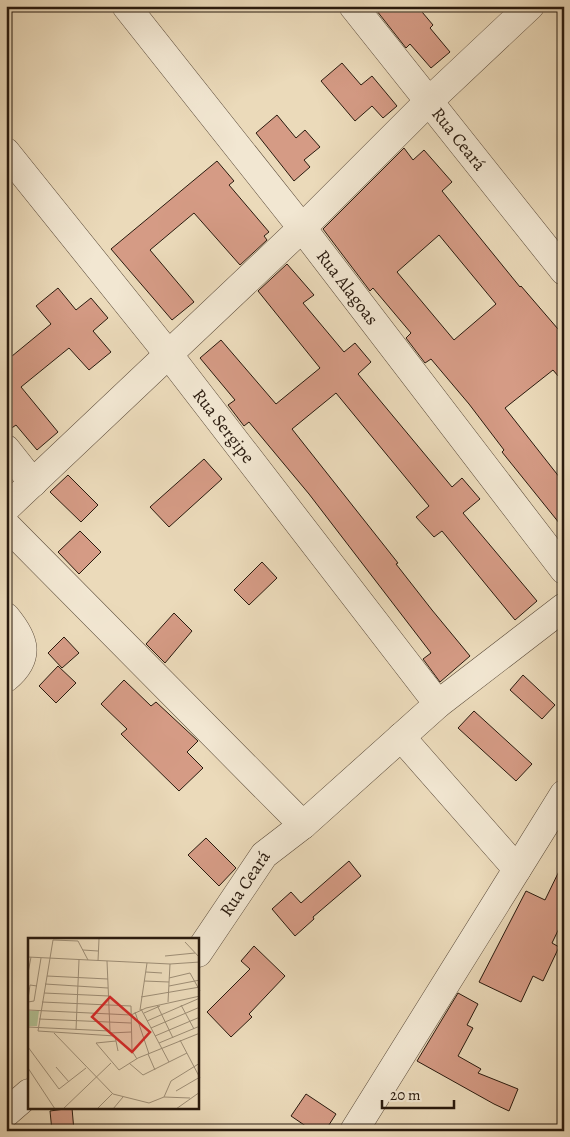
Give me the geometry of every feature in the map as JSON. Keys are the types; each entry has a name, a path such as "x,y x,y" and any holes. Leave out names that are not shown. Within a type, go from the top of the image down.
{"street":[{"name":"Rua Alagoas","path":"126,6 302,228 564,570"},
{"name":"Rua Ceará","path":"353,6 564,271"},
{"path":"6,508 302,228 428,102 530,6"},
{"name":"Rua Sergipe","path":"6,152 169,355 438,704"},
{"path":"6,449 33,483"},
{"path":"6,525 303,825"},
{"path":"438,704 564,607"},
{"path":"6,617 22,641 24,654 18,668 6,678"},
{"name":"Rua Ceará","path":"199,952 264,855 303,825 438,704"},
{"path":"401,737 517,869"},
{"path":"354,1131 564,794"},
{"path":"6,1113 28,1094"}],"building":[{"path":"373,6 417,6 433,25 430,28 450,52 431,68 410,44 406,48"},
{"path":"342,63 361,85 372,76 397,106 383,118 372,106 355,121 321,81"},
{"path":"277,115 296,138 305,130 320,147 304,160 310,167 294,181 256,133"},
{"path":"404,148 413,160 424,150 452,182 442,191 520,287 564,336 564,383 553,370 505,408 564,483 564,529 502,452 504,450 469,404 431,359 425,363 406,338 411,333 373,288 370,291 323,229","holes":["439,235 496,304 454,340 397,272"]},
{"path":"217,161 234,181 229,185 269,232 264,236 267,240 240,265 194,213 150,250 194,302 172,320 111,249"},
{"path":"287,264 314,295 303,303 344,352 355,343 371,362 358,374 452,487 462,478 480,499 463,513 537,601 515,620 442,531 434,537 416,517 429,506 336,393 292,429 398,563 396,564 432,610 470,656 440,682 423,659 431,653 309,494 249,422 244,426 228,405 235,400 200,358 221,340 276,404 320,368 258,291"},
{"path":"58,288 76,310 91,298 108,318 93,331 111,352 89,370 69,348 21,387 58,432 37,450 16,425 6,432 6,361 51,324 36,306"},
{"path":"204,459 222,479 169,527 150,507"},
{"path":"68,475 98,505 81,522 50,492"},
{"path":"80,531 101,552 79,574 58,552"},
{"path":"262,562 277,578 249,605 234,590"},
{"path":"174,613 192,631 165,663 146,644"},
{"path":"64,637 79,653 62,668 48,653"},
{"path":"58,666 76,683 56,703 39,686"},
{"path":"523,675 555,705 542,719 510,690"},
{"path":"124,680 151,706 156,702 198,741 187,752 203,768 179,791 121,734 127,729 101,704"},
{"path":"474,711 532,764 516,781 458,728"},
{"path":"206,838 236,868 219,886 188,855"},
{"path":"349,861 361,876 313,917 314,919 295,936 272,909 291,892 301,903"},
{"path":"564,861 564,918 552,943 559,947 543,981 533,976 521,1002 479,982 526,891 545,900"},
{"path":"254,946 285,976 249,1014 252,1017 231,1037 207,1012 250,969 241,961"},
{"path":"458,993 478,1004 467,1025 473,1028 458,1056 481,1069 478,1073 518,1089 509,1111 417,1061"},
{"path":"306,1094 336,1114 325,1131 313,1131 291,1116"},
{"path":"72,1110 74,1131 52,1131 50,1111"}]}
